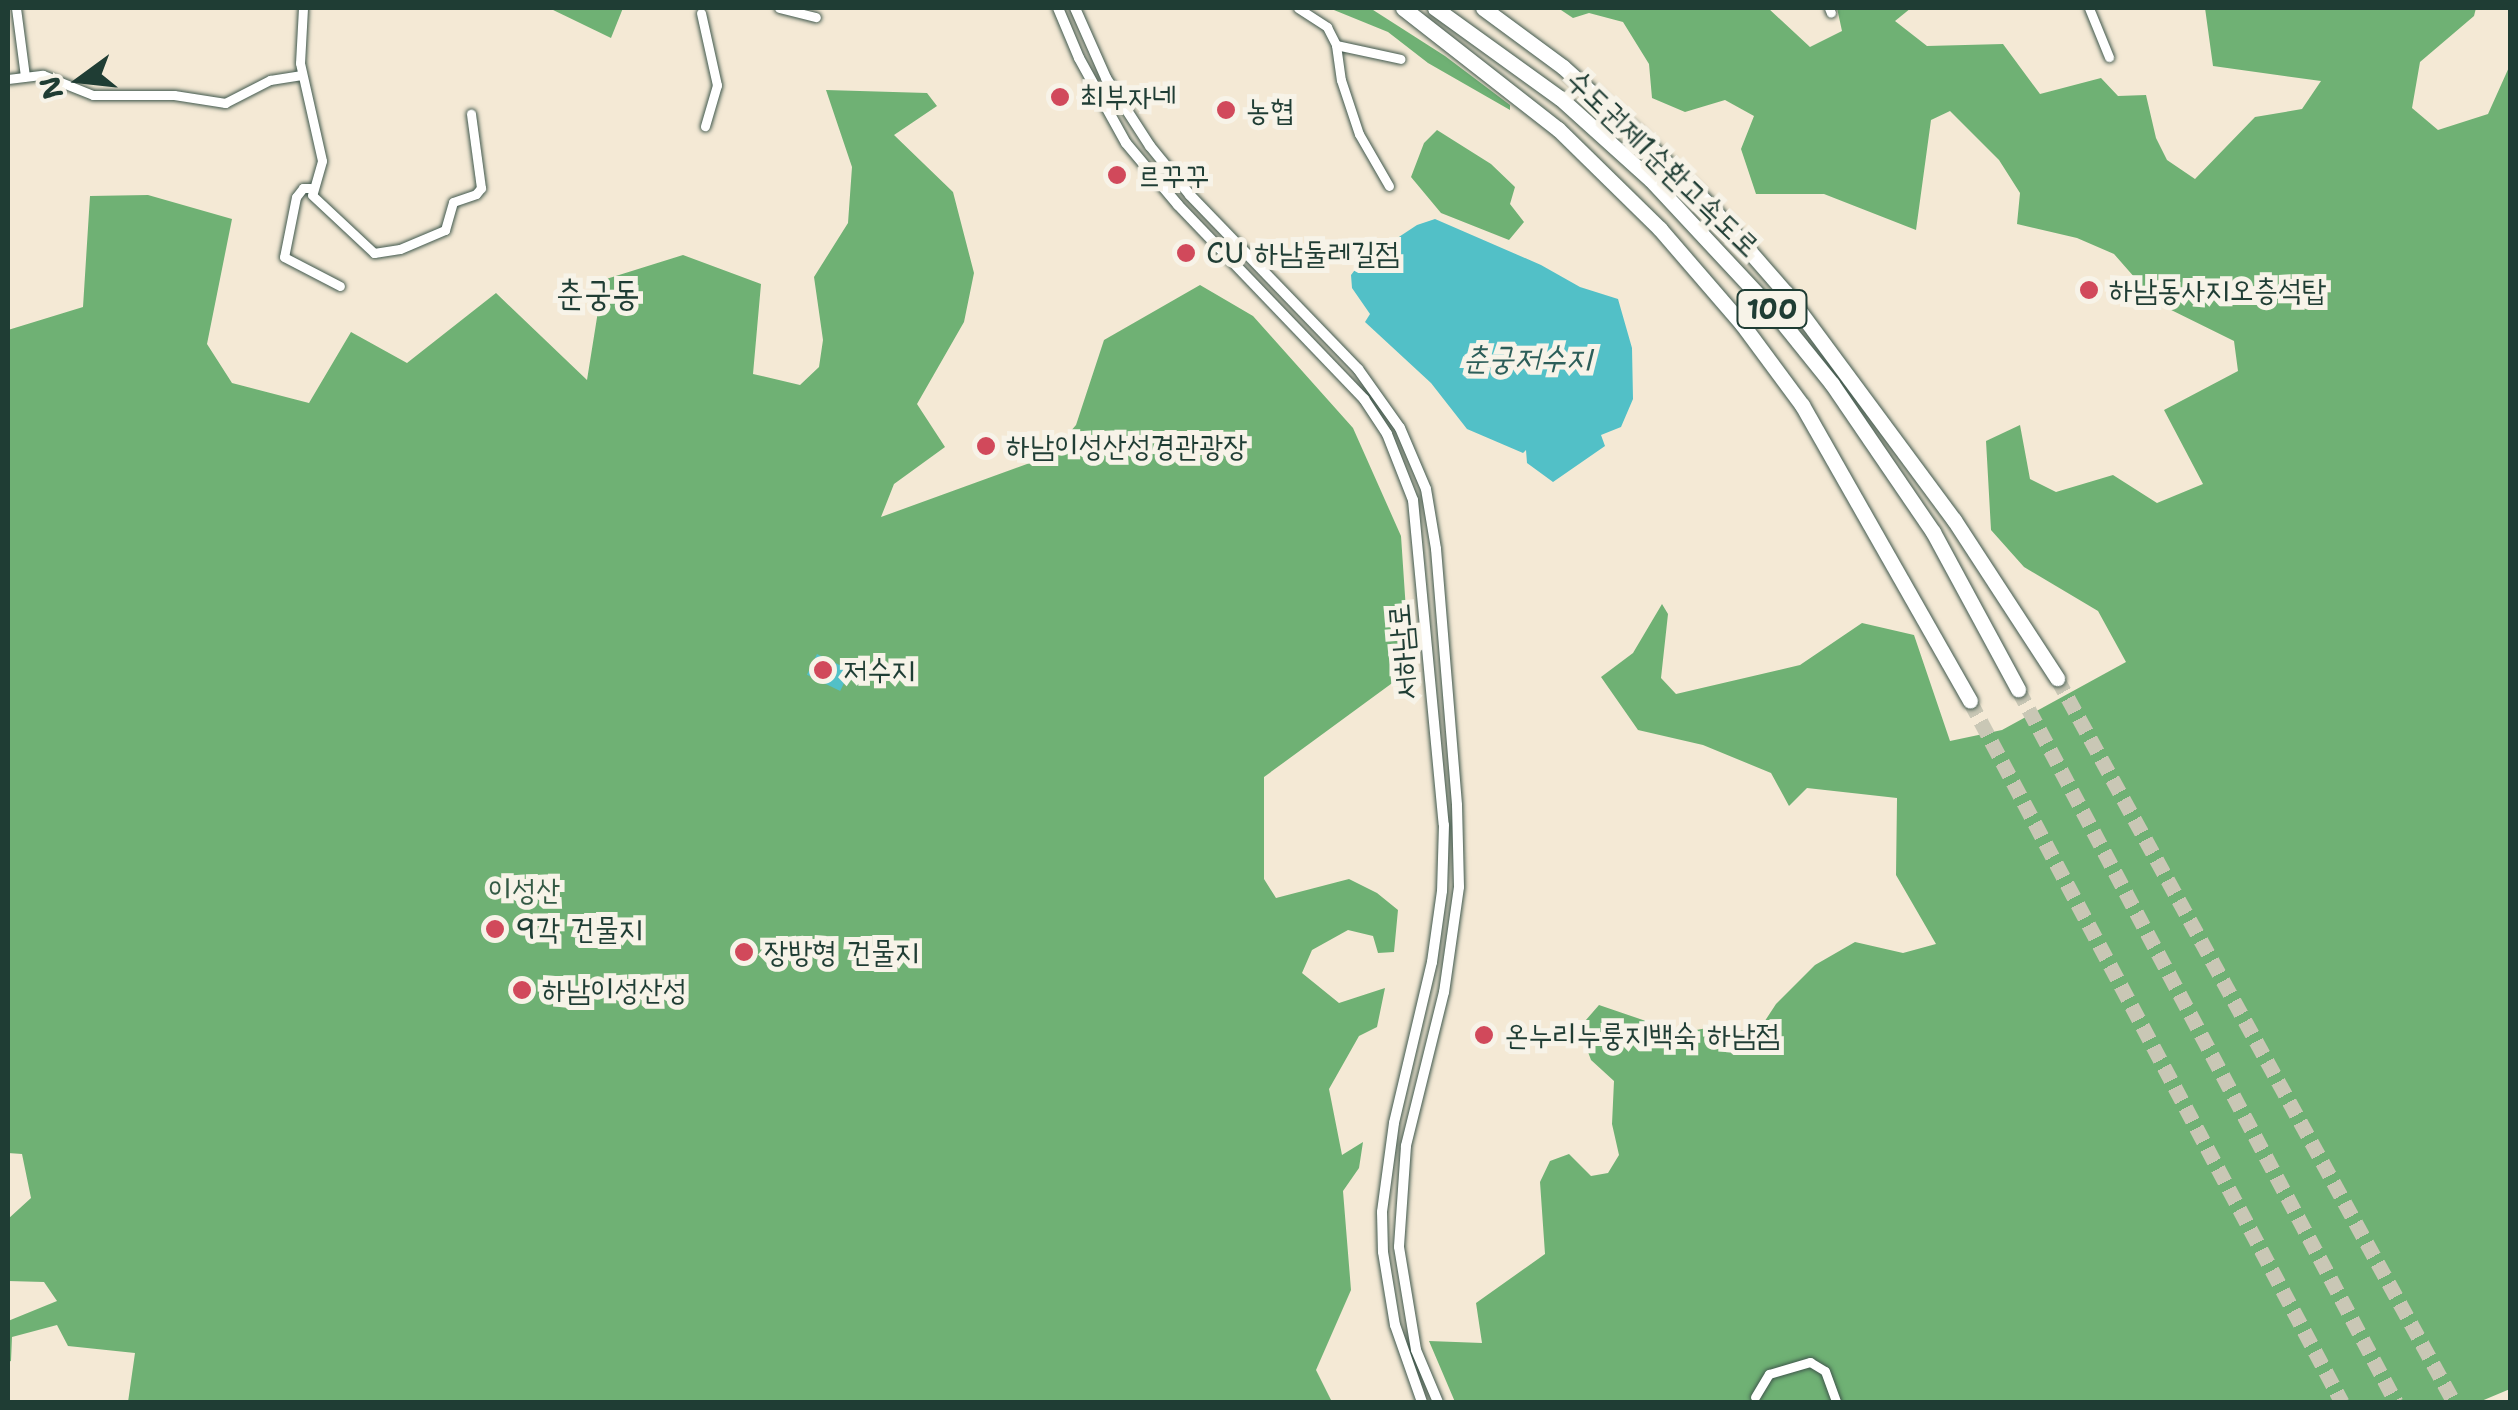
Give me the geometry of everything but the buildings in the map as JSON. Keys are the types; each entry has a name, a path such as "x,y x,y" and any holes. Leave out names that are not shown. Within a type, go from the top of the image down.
{"highway":[{"name":"수도권제1순환고속도로","path":"1403,8 1558,129 1660,229 1742,324 1802,406 1970,700"},
{"name":"수도권제1순환고속도로","path":"1435,8 1560,98 1650,180 1774,312 1832,384 1933,532 2018,689"},
{"name":"수도권제1순환고속도로","path":"1483,8 1563,67 1636,134 1710,206 1786,293 1954,520 2056,678"}],"street":[{"path":"16,8 26,76"},
{"path":"303,8 302,75 322,161 310,188"},
{"path":"779,8 816,16"},
{"name":"서하남로","path":"1058,8 1079,58 1126,143 1190,219 1364,399 1388,434 1413,500 1444,825 1442,891 1432,962 1394,1123 1382,1212 1387,1287 1406,1363 1422,1402"},
{"name":"서하남로","path":"1075,8 1106,78 1150,146 1190,196 1358,370 1400,428 1426,488 1444,647 1459,887 1444,992 1406,1146 1399,1232 1412,1334 1438,1402"},
{"path":"1298,8 1327,27 1336,45 1341,80 1359,134 1389,186"},
{"path":"2089,8 2109,57"},
{"path":"701,13 717,85 705,126"},
{"path":"1336,45 1401,58"},
{"path":"8,79 26,76 62,80 93,95 174,95 226,102 270,80 302,75"},
{"path":"310,188 321,206 374,254 425,240 445,230 453,202 476,194 481,188 472,114"},
{"path":"310,188 304,188 296,197 284,257 340,286"},
{"path":"1755,1397 1770,1374 1810,1362 1825,1372 1836,1402"}],"green space":[{"path":"549,8 623,8 611,38"},
{"path":"1329,8 1370,8 1445,56 1510,105 1510,110 1428,63 1388,32"},
{"path":"1558,8 1768,8 1810,47 1842,31 1837,8 1911,8 1895,21 1927,46 2003,44 2040,94 2101,78 2118,96 2146,95 2156,138 2167,160 2195,179 2255,117 2302,109 2321,81 2213,66 2205,8 2476,8 2474,16 2420,62 2412,108 2438,130 2488,114 2510,65 2510,1389 2479,1402 1455,1402 1429,1341 1482,1343 1476,1303 1545,1254 1540,1182 1550,1161 1569,1154 1591,1176 1608,1173 1619,1155 1612,1124 1614,1081 1591,1060 1579,1028 1599,1005 1681,1033 1717,1026 1757,1033 1776,1004 1815,965 1855,942 1903,953 1936,944 1896,875 1897,798 1807,788 1789,806 1771,773 1703,745 1638,730 1601,677 1633,653 1662,604 1668,614 1661,678 1676,694 1800,665 1862,623 1914,635 1950,741 2002,730 2126,662 2098,611 2024,567 1991,530 1986,441 2020,425 2030,479 2056,492 2113,475 2157,503 2203,484 2164,410 2238,371 2234,341 2157,303 2114,254 2077,238 2017,224 2020,193 1999,160 1950,111 1931,120 1916,230 1824,194 1756,194 1741,149 1754,116 1725,100 1685,112 1652,98 1649,64 1623,22 1589,13 1573,18"},
{"name":"이성산","path":"826,90 927,93 937,106 894,135 953,192 974,273 964,322 917,404 945,447 894,484 881,517 1049,456 1076,425 1104,340 1200,285 1253,316 1353,428 1401,536 1410,670 1264,777 1264,879 1276,898 1349,879 1377,893 1398,910 1394,952 1378,953 1373,936 1348,930 1312,950 1302,973 1339,1003 1385,988 1377,1027 1359,1036 1329,1089 1342,1155 1363,1142 1359,1168 1343,1191 1351,1290 1316,1370 1332,1402 128,1402 135,1353 68,1346 57,1325 12,1337 8,1362 8,1321 57,1301 44,1282 8,1281 8,1219 31,1198 22,1154 8,1153 8,330 83,307 90,196 148,195 232,219 207,344 232,383 309,403 351,332 407,363 496,293 587,380 603,280 683,255 761,284 753,374 800,385 819,367 823,340 814,277 848,223 852,167"},
{"path":"1437,130 1491,164 1515,187 1510,204 1524,222 1509,240 1441,213 1411,177 1424,143"}],"water":[{"name":"춘궁저수지","path":"1435,219 1541,265 1580,287 1618,299 1632,348 1633,399 1621,427 1601,435 1605,446 1553,482 1527,463 1526,450 1523,453 1467,429 1431,383 1365,322 1370,314 1352,288 1351,275 1361,262 1417,225"},
{"path":"817,654 850,670 840,691 807,675"}],"tunnel":[{"path":"2057,678 2454,1402"},
{"path":"2018,689 2396,1402"},
{"path":"1970,701 2342,1402"}],"place":[{"name":"최부자네","path":"1060,97"},
{"name":"농협","path":"1226,110"},
{"name":"르꾸꾸","path":"1117,175"},
{"name":"CU 하남둘레길점","path":"1186,253"},
{"name":"하남동사지오층석탑","path":"2089,290"},
{"name":"하남이성산성경관광장","path":"986,446"},
{"name":"저수지","path":"823,670"},
{"name":"9각 건물지","path":"495,929"},
{"name":"장방형 건물지","path":"744,952"},
{"name":"하남이성산성","path":"522,990"},
{"name":"온누리누룽지백숙 하남점","path":"1484,1035"}],"district":[{"name":"춘궁동","path":"598,293"}]}
